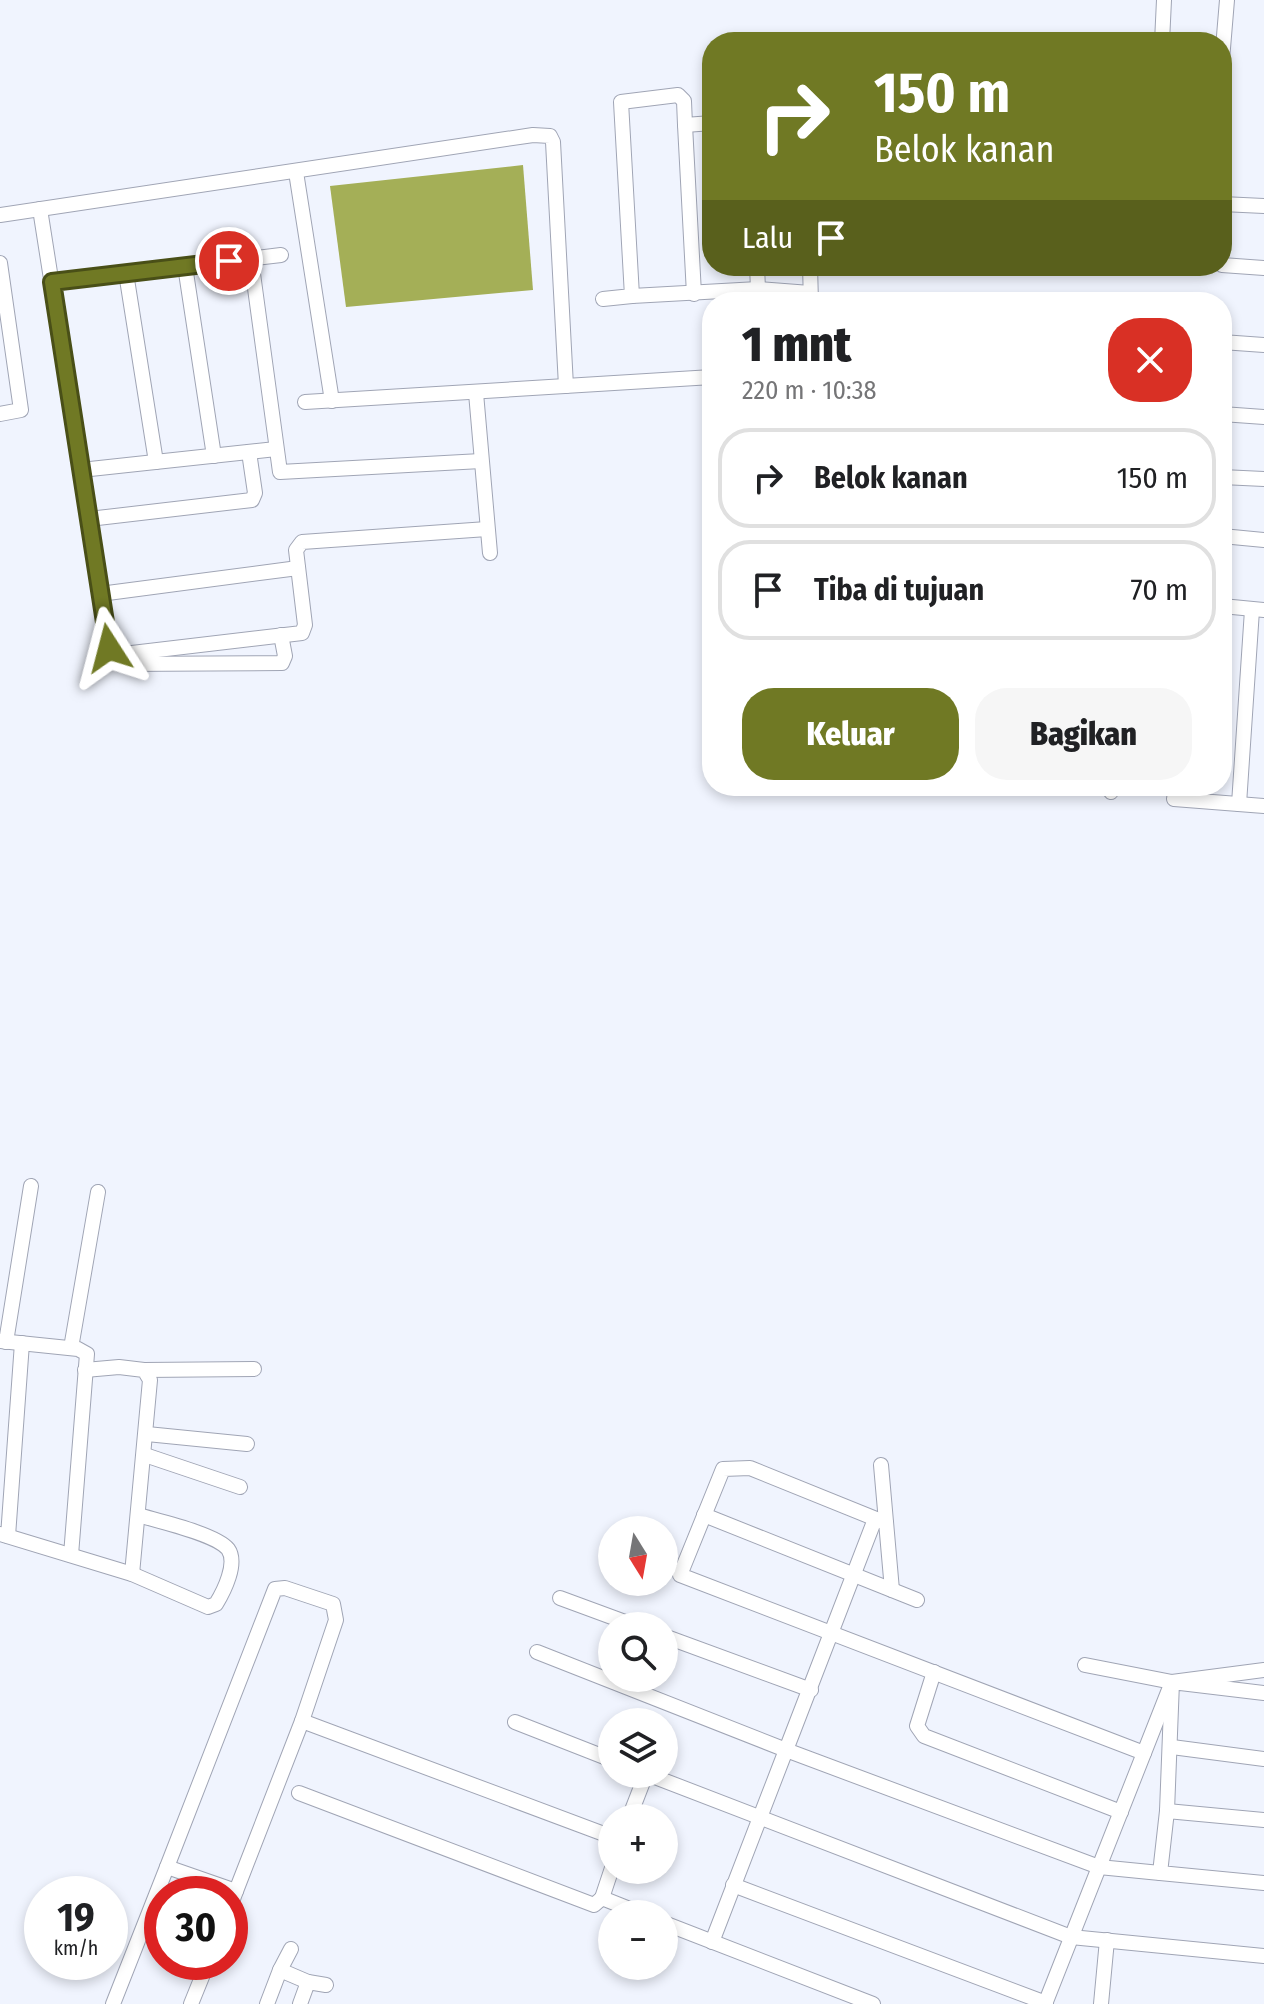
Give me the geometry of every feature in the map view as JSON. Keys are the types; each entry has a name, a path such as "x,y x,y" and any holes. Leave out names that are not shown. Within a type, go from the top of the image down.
{"street":[{"path":"1162,32 1164,0"},
{"path":"1224,32 1227,0"},
{"path":"632,296 621,102 681,96 694,294"},
{"path":"685,125 702,124"},
{"path":"0,215 533,135 550,136 553,142 566,386"},
{"path":"296,172 332,401"},
{"path":"1232,204 1264,206"},
{"path":"40,209 109,648 120,664 282,663 285,656 281,635"},
{"path":"52,282 281,255"},
{"path":"251,259 278,468 284,474 481,461"},
{"path":"0,263 6,348 21,410 0,414"},
{"path":"185,266 214,456"},
{"path":"1232,266 1264,268"},
{"path":"126,273 156,462"},
{"path":"757,276 758,289"},
{"path":"720,292 758,289 776,292"},
{"path":"603,299 702,293"},
{"path":"1232,343 1264,345"},
{"path":"305,402 702,378"},
{"path":"476,393 490,553"},
{"path":"1232,415 1264,417"},
{"path":"81,470 276,449"},
{"path":"89,519 252,500 255,493 249,452"},
{"path":"1232,477 1264,479"},
{"path":"115,655 302,633 305,625 296,550 302,542 487,529"},
{"path":"1232,537 1264,540"},
{"path":"100,594 298,568"},
{"path":"1232,607 1258,610 1239,804"},
{"path":"1174,796 1174,799 1264,806"},
{"path":"31,1186 3,1341 71,1348 87,1354 71,1555"},
{"path":"71,1348 98,1192"},
{"path":"22,1343 4,1535 132,1574 208,1607 216,1604 231,1561 228,1550 216,1540 138,1515"},
{"path":"85,1370 119,1367 144,1370 254,1369"},
{"path":"132,1574 147,1434 150,1380 144,1370"},
{"path":"147,1434 247,1444"},
{"path":"145,1455 240,1487"},
{"path":"881,1465 881,1521 892,1590"},
{"path":"881,1521 750,1468 723,1469 680,1575 1144,1753"},
{"path":"704,1515 917,1600"},
{"path":"712,1942 854,1575 881,1521"},
{"path":"113,2004 275,1589 285,1588 333,1604 336,1620 302,1721 242,1876"},
{"path":"560,1598 598,1612"},
{"path":"678,1641 811,1690"},
{"path":"537,1652 786,1750 1099,1867 1264,1883"},
{"path":"1085,1665 1172,1682 1264,1693"},
{"path":"1172,1682 1264,1670"},
{"path":"934,1672 917,1726 924,1736 1121,1812"},
{"path":"1160,1873 1172,1747 1172,1682"},
{"path":"733,1885 1046,2004 1172,1682"},
{"path":"302,1721 598,1832"},
{"path":"515,1722 598,1755"},
{"path":"1172,1747 1264,1759"},
{"path":"678,1786 1071,1937 1264,1956"},
{"path":"299,1793 594,1905 602,1898 607,1884"},
{"path":"1167,1811 1264,1820"},
{"path":"167,1867 193,1876"},
{"path":"602,1898 607,1900"},
{"path":"678,1929 873,2004"},
{"path":"1101,2004 1107,1940"},
{"path":"267,2004 291,1949"},
{"path":"280,1970 308,1982 326,1985"},
{"path":"191,2004 201,1980"},
{"path":"300,2004 308,1982"}],"shaded area":[{"path":"523,165 533,290 346,307 330,186"}],"route":[{"path":"109,648 52,282 229,261"}]}
